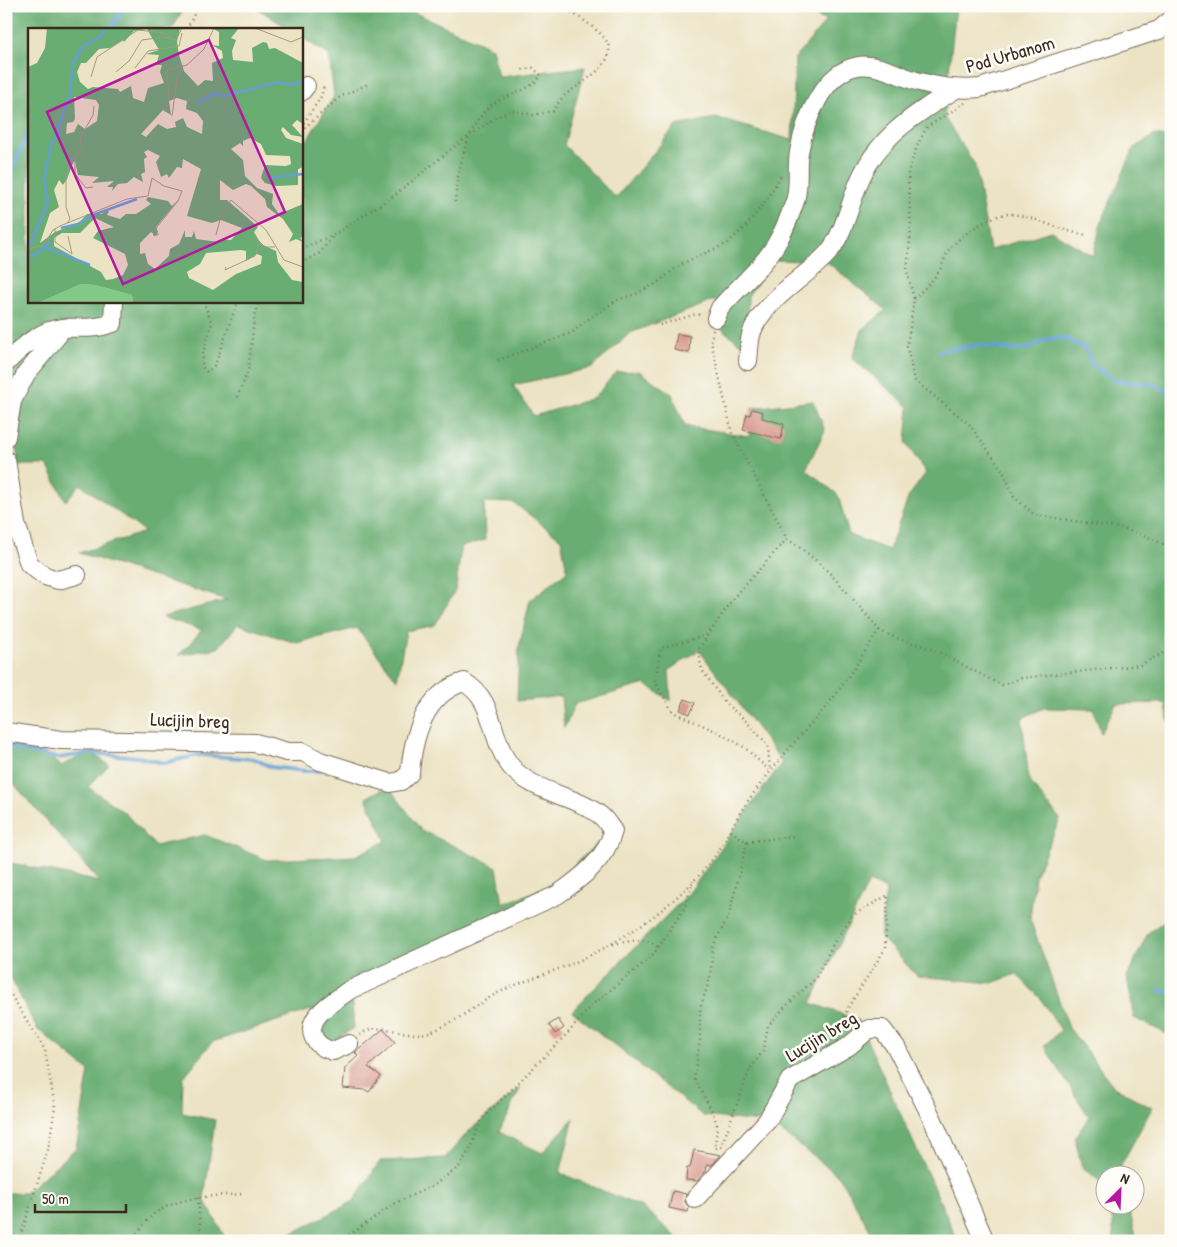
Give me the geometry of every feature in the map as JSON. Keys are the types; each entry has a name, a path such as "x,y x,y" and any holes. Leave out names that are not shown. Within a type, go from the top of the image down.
{"street":[{"name":"Pod Urbanom","path":"716,318 720,308 762,263 778,240 796,200 799,152 814,105 826,84 845,69 860,66 875,67 920,82 954,90 980,88 1159,30 1171,20"},
{"path":"748,361 751,334 754,328 762,316 791,284 828,252 845,221 858,184 883,141 910,117 954,90"},
{"path":"6,363 22,347 45,332 61,328 98,329 113,323 114,302"},
{"path":"6,438 12,401 26,374 58,335 61,328"},
{"path":"6,460 16,524 29,564 45,576 58,580 77,575"},
{"name":"Lucijin breg","path":"6,732 61,740 255,743 287,752 303,752 320,761 390,783 401,781 410,774 412,747 418,726 426,711 454,685 464,682 481,695 510,765 541,788 586,806 602,816 613,831 610,843 579,879 557,894 348,991 320,1012 312,1025 313,1036 318,1044 333,1051 349,1044"},
{"name":"Lucijin breg","path":"695,1199 767,1121 790,1080 830,1057 869,1028 882,1029 896,1047 932,1118 985,1241"}],"path":[{"path":"6,17 18,6"},
{"path":"187,28 198,6"},
{"path":"302,249 333,235 395,195 495,118 512,110 533,115 553,112 564,96 583,83 606,62 608,46 605,40 590,25 561,6"},
{"path":"456,202 461,162 474,125 494,103 536,84 541,75 532,68 521,70"},
{"path":"302,130 340,97 370,83"},
{"path":"302,126 321,97 324,85"},
{"path":"980,88 968,102 927,127 917,146 908,172 911,229 907,272 914,300 907,347 914,380 969,424 1003,471 1014,497 1035,515 1120,528 1146,536 1171,548"},
{"path":"498,360 572,333 584,322 617,300 636,294 657,283 682,264 728,243 746,226 762,206 785,170"},
{"path":"914,300 939,271 950,249 967,232 996,217 1009,213 1044,223 1069,233 1088,235"},
{"path":"302,262 320,253 333,235"},
{"path":"203,302 212,323 203,353 202,367 207,372 215,365 226,339 238,302"},
{"path":"237,397 248,372 255,313 259,302"},
{"path":"660,325 696,314 716,318 711,341 732,433 786,539 804,549 835,578 880,630 889,636 913,642 941,654 1002,685 1021,678 1140,665 1171,649"},
{"path":"770,772 768,745 744,719 726,704 702,670 698,650 707,635 762,564 786,539"},
{"path":"349,1044 367,1029 385,1028 417,1034 444,1028 468,1010 504,990 572,964 611,944 653,916 694,880 714,857 744,807 770,772 830,701 880,630"},
{"path":"707,635 662,648 655,679 658,688 673,712 718,732 744,747 770,772"},
{"path":"731,831 747,842 794,836"},
{"path":"747,842 729,915 713,946 710,978 700,1009 700,1041 694,1078 712,1110 717,1125 715,1148 721,1146 750,1069 763,1051 768,1026 816,978 834,942 853,915 888,895 885,949 842,1019 832,1042 830,1057"},
{"path":"341,1241 397,1202 431,1188 459,1167 469,1151 482,1119 569,1032 592,1005 637,970 658,948 685,907 694,880"},
{"path":"611,944 645,940 654,943 658,948"},
{"path":"6,987 45,1050 54,1107 48,1150 19,1241"},
{"path":"131,1241 154,1214 177,1203 198,1198 242,1194"},
{"path":"198,1198 201,1241"}],"green space":[{"path":"6,6 185,6 173,28 28,28 28,302 302,302 302,148 334,96 329,55 302,38 302,28 287,28 254,6 400,6 492,48 499,77 585,67 564,145 616,198 676,126 716,118 792,140 795,58 826,21 794,6 956,6 944,117 975,165 990,250 1051,231 1093,256 1101,223 1134,148 1155,135 1171,138 1171,723 1168,720 1166,703 1116,704 1101,733 1093,709 1044,708 1022,718 1029,781 1060,819 1035,876 1030,919 1069,1028 1114,1087 1152,1108 1122,1164 1094,1164 1094,1177 1082,1168 1075,1138 1089,1117 1044,1046 1061,1030 1040,998 1016,974 992,983 917,976 880,936 886,890 869,882 811,1003 858,1020 958,1241 850,1241 871,1232 839,1176 770,1123 703,1116 572,1011 689,893 782,762 699,650 669,670 671,701 645,684 575,704 564,728 561,697 517,701 519,647 530,600 567,571 561,539 514,503 484,502 485,540 461,547 456,589 435,625 406,631 397,680 357,628 296,643 238,624 218,648 179,655 202,630 162,617 227,600 79,553 145,532 80,484 66,501 47,465 18,465 15,421 40,373 19,374 6,389","holes":["774,260 827,262 886,310 862,330 852,358 909,407 906,443 926,473 909,496 889,550 849,535 838,495 806,469 825,430 813,401 752,408 749,436 685,426 672,394 639,371 616,372 594,398 534,416 513,385 592,368 630,333 716,300 723,330 747,349 748,296"]},
{"path":"6,732 23,735 61,766 91,752 109,765 88,787 125,813 155,846 205,835 267,860 355,856 386,841 366,798 388,786 421,830 497,867 503,904 554,884 599,842 578,879 351,992 354,1028 325,1046 311,1010 212,1042 183,1078 182,1113 215,1120 204,1199 227,1241 6,1241 6,1193 25,1193 76,1148 89,1071 37,1029 6,969 6,862 100,882 6,775"},
{"path":"1171,916 1171,1036 1134,1018 1127,977 1148,933"},
{"path":"521,1087 499,1132 542,1153 574,1118 560,1173 642,1207 681,1241 263,1241 287,1236 354,1201 380,1161 445,1158 469,1131"},
{"path":"1112,1214 1130,1214 1137,1241 1114,1241"}],"building":[{"path":"677,334 690,336 689,353 674,350"},
{"path":"752,409 763,412 762,418 784,424 781,439 743,430 747,414 750,415"},
{"path":"685,699 695,703 690,714 680,710"},
{"path":"558,1019 564,1028 555,1034 549,1025"},
{"path":"383,1029 395,1042 368,1067 381,1076 369,1092 366,1090 343,1088 345,1068 358,1056 355,1053"},
{"path":"694,1150 721,1155 712,1165 707,1164 706,1171 697,1181 686,1180 687,1168 690,1168"},
{"path":"673,1191 686,1194 685,1202 689,1207 688,1212 669,1208"}],"waterway":[{"path":"111,28 126,6"},
{"path":"6,177 10,175 28,133"},
{"path":"939,351 980,345 1014,350 1027,349 1048,339 1064,338 1084,347 1094,366 1116,381 1153,384 1171,393"},
{"path":"6,747 58,758 93,753 138,757 164,763 198,755 255,759 271,767 320,771"},
{"path":"1160,991 1171,992"}]}
